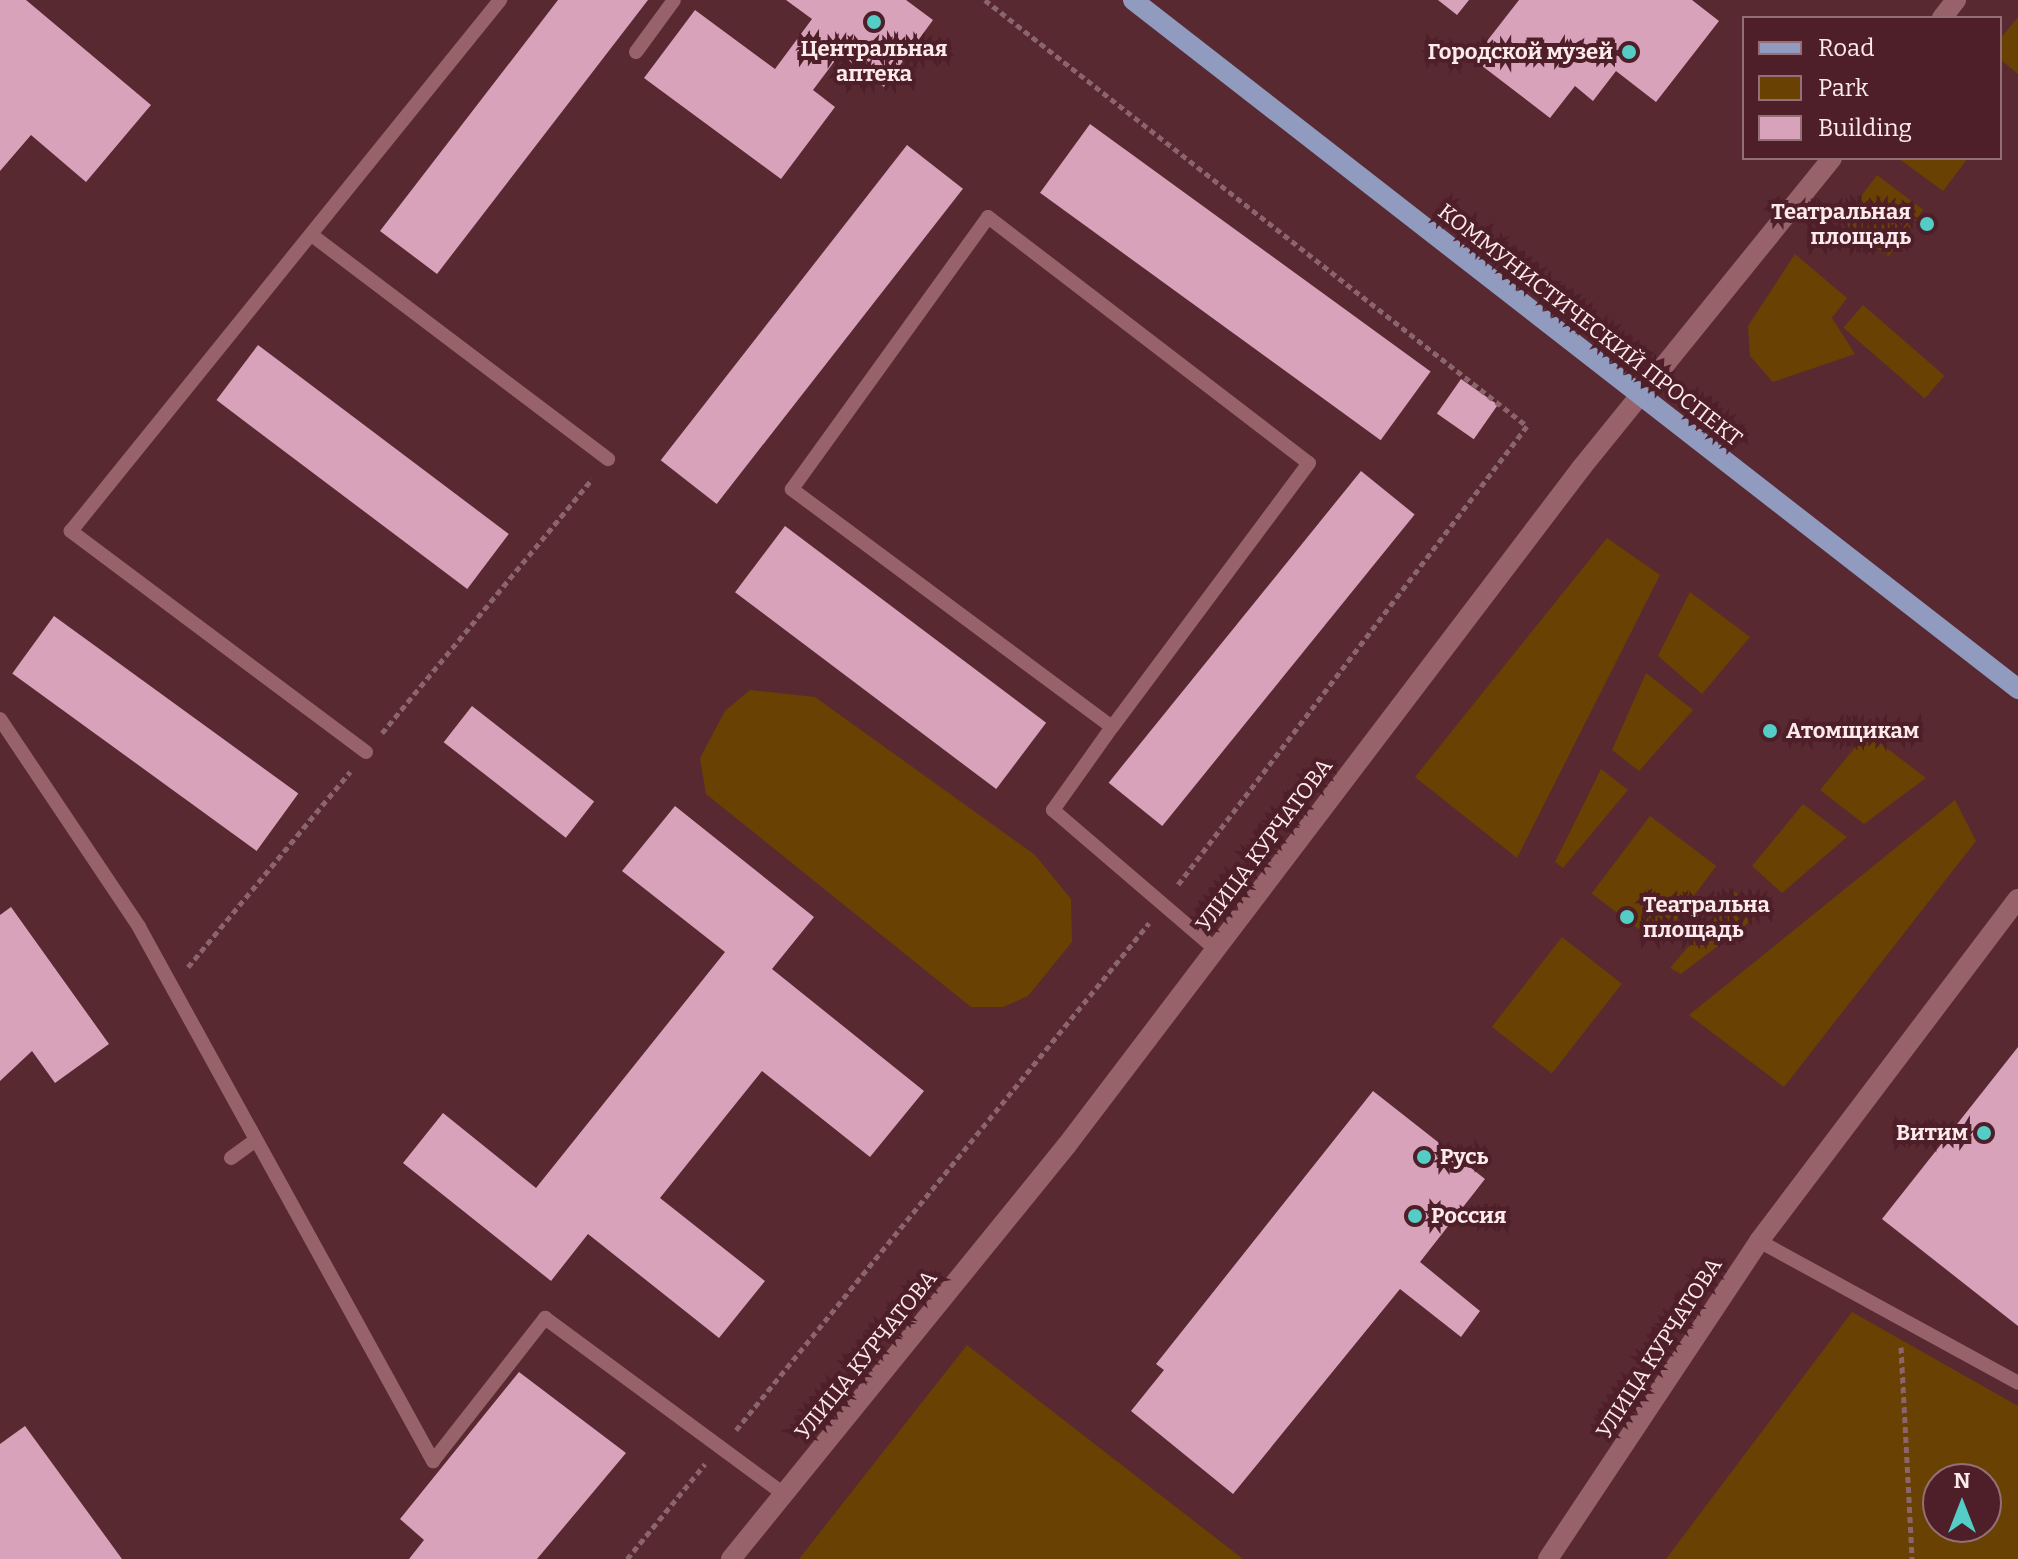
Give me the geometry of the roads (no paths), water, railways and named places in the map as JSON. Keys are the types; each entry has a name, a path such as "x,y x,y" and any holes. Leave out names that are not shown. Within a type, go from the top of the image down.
{"main road":[{"name":"КОММУНИСТИЧЕСКИЙ ПРОСПЕКТ","path":"1133,0 2018,689"}],"street":[{"path":"1944,16 1956,0"},
{"name":"УЛИЦА КУРЧАТОВА","path":"731,1559 1067,1145 1214,948 1639,394 1830,160"},
{"name":"УЛИЦА КУРЧАТОВА","path":"1557,1556 1759,1241 2018,899"}],"lane":[{"path":"366,752 71,531 313,236 500,0"},
{"path":"636,52 674,0"},
{"path":"1112,727 792,489 988,217 1309,463 1053,810 1214,948"},
{"path":"313,236 608,459"},
{"path":"0,719 172,987 433,1461 545,1318 784,1494"},
{"path":"231,1158 256,1140"},
{"path":"1759,1241 2018,1383"}],"place":[{"name":"Центральная аптека","path":"874,22"},
{"name":"Городской музей","path":"1629,52"},
{"name":"Театральная площадь","path":"1927,224"},
{"name":"Атомщикам","path":"1770,731"},
{"name":"Театральна площадь","path":"1627,917"},
{"name":"Витим","path":"1984,1133"},
{"name":"Русь","path":"1424,1157"},
{"name":"Россия","path":"1415,1216"}]}
